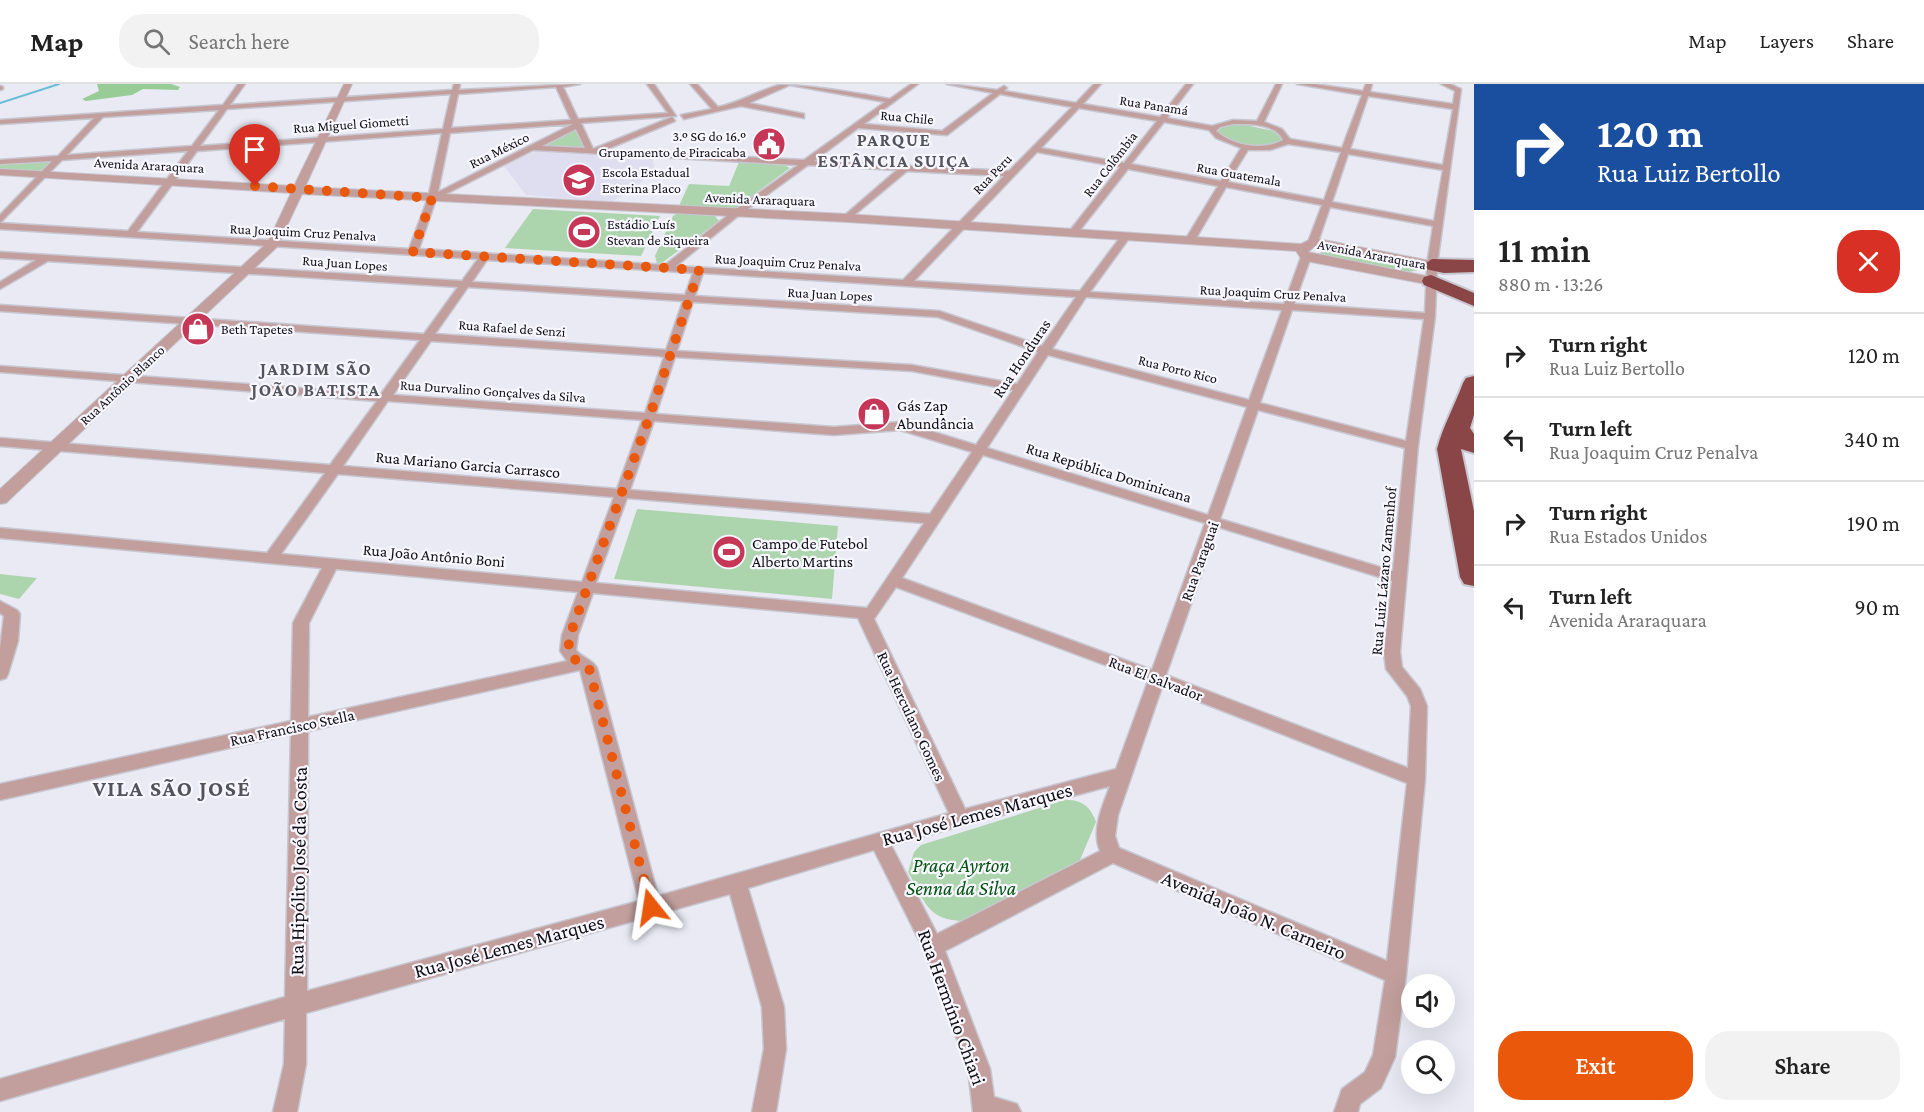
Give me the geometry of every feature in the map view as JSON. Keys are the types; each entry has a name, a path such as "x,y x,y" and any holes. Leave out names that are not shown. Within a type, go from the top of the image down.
{"highway":[{"path":"1432,273 1451,267 1474,266"},
{"path":"1432,273 1474,300"},
{"path":"1474,383 1458,428 1453,432 1449,449 1450,464 1474,577"},
{"path":"1458,428 1465,439 1474,446"},
{"path":"1450,464 1461,455 1474,452"}],"street":[{"path":"130,235 242,84"},
{"name":"Rua Antônio Blanco","path":"0,500 273,244 348,84"},
{"path":"558,84 591,151"},
{"path":"0,122 456,88 577,84"},
{"path":"591,151 676,116 650,84"},
{"path":"693,84 717,110"},
{"name":"Rua Miguel Giometti","path":"0,162 676,116 705,113 741,104 787,84"},
{"path":"793,84 890,101"},
{"path":"667,268 735,214 915,84"},
{"name":"Rua Panamá","path":"950,84 1213,128"},
{"name":"Rua Chile","path":"857,126 944,133 1009,84"},
{"name":"Rua Peru","path":"906,283 1098,84"},
{"name":"Rua Colômbia","path":"1073,233 1190,84"},
{"path":"1259,124 1279,84"},
{"path":"1300,84 1457,106"},
{"name":"Rua Paraguai","path":"1112,854 1105,844 1105,832 1123,775 1307,249 1346,151 1369,84"},
{"name":"Rua Luiz Lázaro Zamenhof","path":"1346,1112 1350,1097 1373,1080 1384,1057 1396,975 1416,779 1419,706 1414,693 1394,669 1392,661 1412,446 1430,316 1432,273 1459,90 1450,85"},
{"path":"413,252 432,198 456,88"},
{"path":"741,104 801,116"},
{"path":"0,220 101,115"},
{"path":"1287,141 1284,133 1259,124 1233,122 1213,128 1212,131 1222,139 1245,146 1276,146 1287,141 1447,168"},
{"name":"Rua México","path":"432,198 577,123"},
{"path":"1190,240 1245,146"},
{"path":"532,148 1011,174"},
{"name":"Rua Guatemala","path":"1035,149 1438,224"},
{"path":"847,218 905,168"},
{"name":"Avenida Araraquara","path":"0,172 298,188 432,198 847,218 1190,240 1307,249 1432,273"},
{"name":"Rua Joaquim Cruz Penalva","path":"0,226 1430,316"},
{"name":"Rua Honduras","path":"864,614 874,612 1082,295 1125,237"},
{"name":"Rua Juan Lopes","path":"0,255 939,314"},
{"path":"272,557 485,256"},
{"path":"0,286 46,258"},
{"path":"651,907 589,668 574,659 568,651 570,635 649,418 699,270"},
{"name":"Rua Rafael de Senzi","path":"0,308 671,354 912,368 1020,388"},
{"name":"Rua Porto Rico","path":"939,314 1046,351 1412,446"},
{"name":"Rua Durvalino Gonçalves da Silva","path":"0,369 845,432 893,425 980,449"},
{"name":"Rua Mariano Garcia Carrasco","path":"0,442 933,519"},
{"name":"Rua República Dominicana","path":"980,449 1400,578"},
{"name":"Rua João Antônio Boni","path":"0,532 864,614"},
{"name":"Rua Hipólito José da Costa","path":"285,1112 295,1064 302,623 332,563"},
{"name":"Rua El Salvador","path":"895,581 1157,678 1416,779"},
{"path":"0,606 12,614 10,641 0,674"},
{"name":"Rua Herculano Gomes","path":"864,614 960,817"},
{"name":"Rua Francisco Stella","path":"0,792 584,663"},
{"name":"Rua José Lemes Marques","path":"0,1090 737,883 960,817 1123,775"},
{"name":"Rua Hermínio Chiari","path":"879,840 933,947 979,1070 986,1109"},
{"path":"933,947 1112,854"},
{"name":"Avenida João N. Carneiro","path":"1112,854 1396,975"},
{"path":"737,883 773,1007 775,1049 764,1112"},
{"path":"986,1109 1010,1112"}],"shaded area":[{"name":"Escola Estadual Esterina Placo","path":"529,153 653,158 654,170 634,189 611,202 526,195 504,166"}],"green space":[{"path":"97,84 171,84 180,87 178,90 143,89 132,95 86,101 82,99 99,91"},
{"path":"1241,124 1273,131 1282,139 1276,144 1259,147 1240,143 1217,133 1222,126"},
{"path":"575,130 585,148 545,146"},
{"path":"52,161 39,172 0,169 0,164"},
{"path":"739,162 780,163 790,168 734,209 678,208 689,184 729,186"},
{"name":"Estádio Luís Stevan de Siqueira","path":"533,209 660,216 641,256 505,248"},
{"path":"678,213 715,216 719,221 657,264 655,256 673,216"},
{"path":"1323,251 1408,264 1418,270 1409,272 1327,259 1319,254"},
{"name":"Campo de Futebol Alberto Martins","path":"637,509 838,526 832,599 614,579"},
{"path":"0,574 37,578 19,599 0,594"},
{"name":"Praça Ayrton Senna da Silva","path":"1065,800 1085,805 1096,822 1080,860 1069,871 965,921 942,917 923,900 908,872 914,852 921,845"}],"waterway":[{"path":"0,103 59,84"}],"place":[{"name":"3.º SG do 16.º Grupamento de Piracicaba","path":"769,144"},
{"name":"Escola Estadual Esterina Placo","path":"579,180"},
{"name":"Estádio Luís Stevan de Siqueira","path":"584,232"},
{"name":"Beth Tapetes","path":"198,329"},
{"name":"Gás Zap Abundância","path":"874,414"},
{"name":"Campo de Futebol Alberto Martins","path":"729,552"}],"district":[{"name":"PARQUE ESTÂNCIA SUIÇA","path":"894,150"},
{"name":"JARDIM SÃO JOÃO BATISTA","path":"316,379"},
{"name":"VILA SÃO JOSÉ","path":"172,788"}],"route":[{"path":"255,186 432,198 413,252 699,270 649,418 570,635 568,651 574,659 589,668 651,907"}]}
